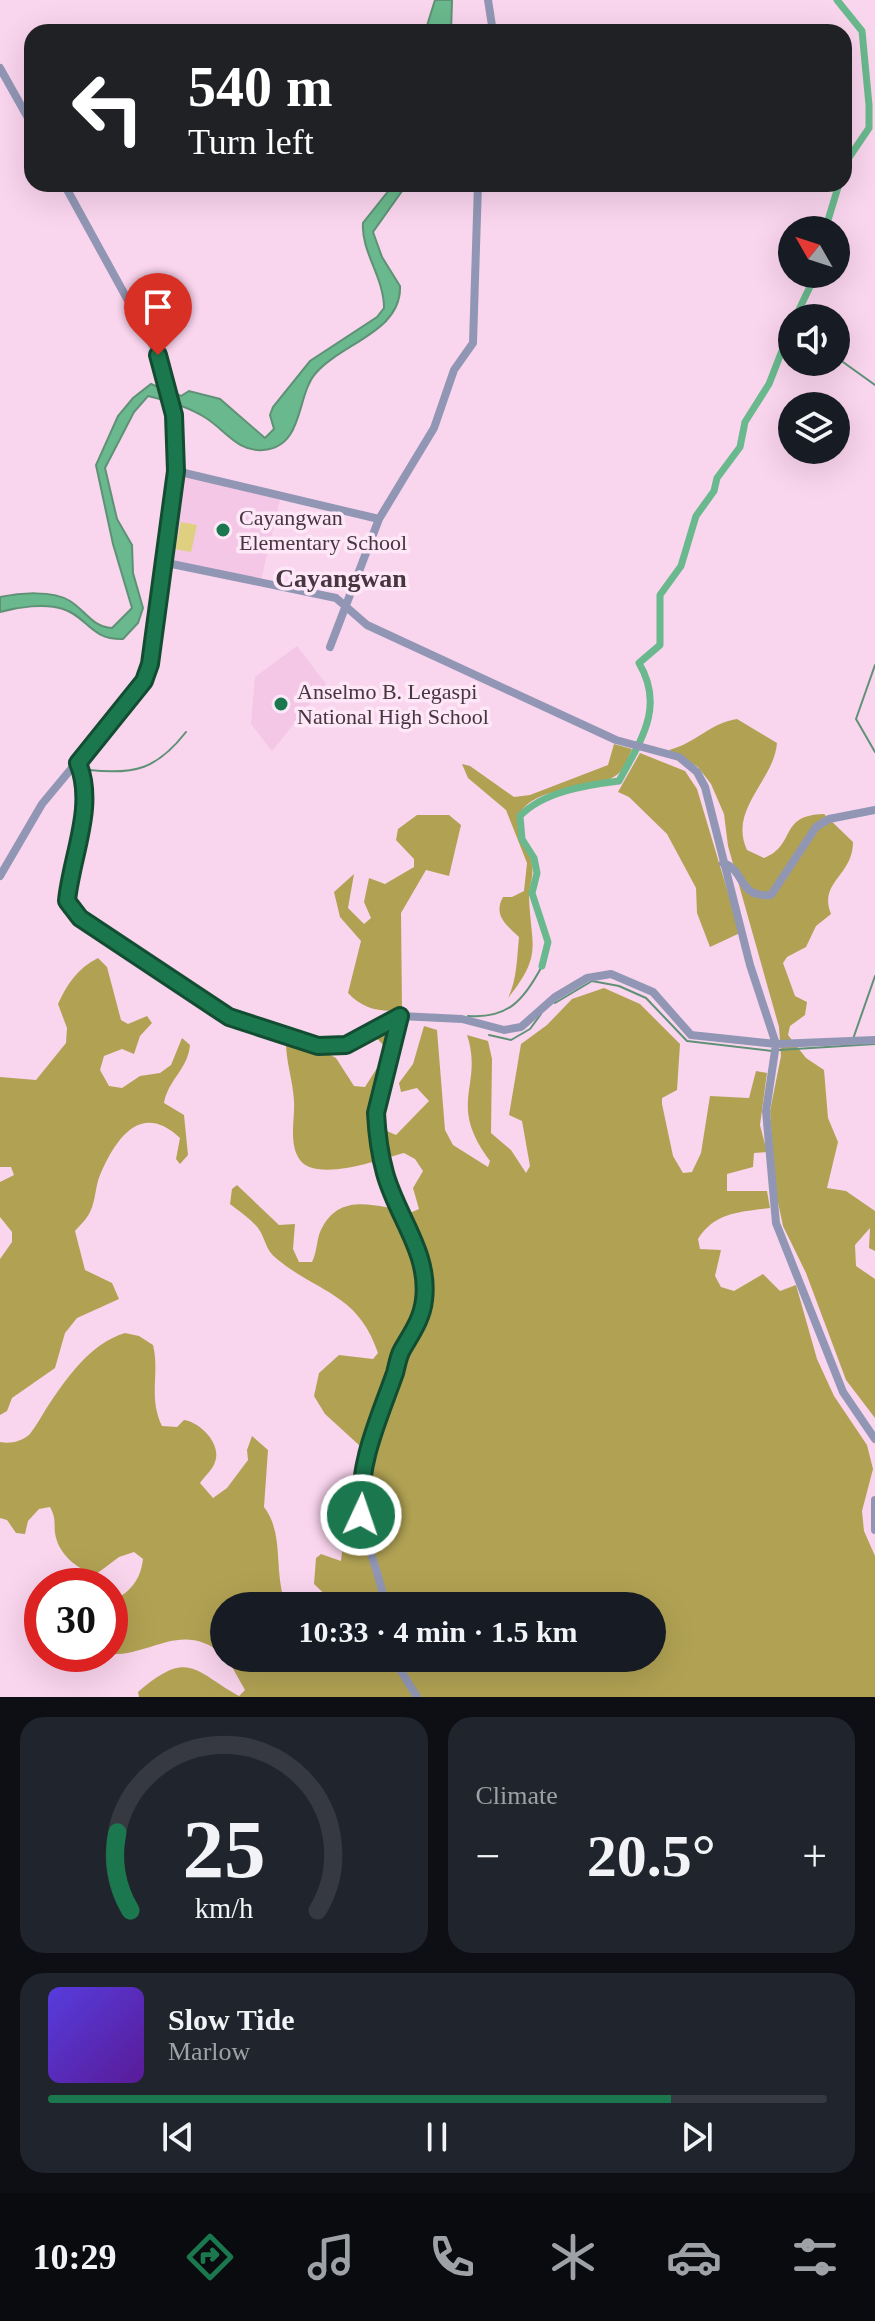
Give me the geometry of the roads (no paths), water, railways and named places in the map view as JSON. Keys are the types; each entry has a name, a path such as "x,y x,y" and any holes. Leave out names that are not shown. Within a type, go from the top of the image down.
{"street":[{"path":"488,0 492,24"},
{"path":"0,68 24,111"},
{"path":"0,876 42,804 144,681 150,664 176,471 174,415 158,355 68,192"},
{"path":"330,647 379,519 434,428 454,370 473,343 478,192"},
{"path":"176,471 379,519"},
{"path":"162,562 336,598 367,625 616,740 679,757 697,772 705,787 750,965 776,1044 766,1111 776,1223 843,1392 875,1439"},
{"path":"78,763 85,779 85,804 67,901 80,918 229,1017 318,1046 346,1045 400,1016 462,1019 504,1030 521,1027 555,997 587,978 611,974 653,992 691,1035 776,1044 875,1040"},
{"path":"723,863 731,866 747,890 759,896 771,895 816,827 829,819 875,810"},
{"path":"383,1592 361,1515 360,1493 369,1437 401,1353 417,1326 424,1304 426,1277 385,1173 377,1129 376,1113 400,1016"},
{"path":"875,1500 875,1530"},
{"path":"402,1672 417,1697"}],"waterway":[{"path":"837,0 862,31 869,128 852,153"},
{"path":"829,216 837,192"},
{"path":"802,304 809,288"},
{"path":"542,966 548,942 532,893 537,873 534,858 522,839 520,816 553,795 619,781 647,723 650,694 639,663 660,645 660,595 681,566 696,516 714,491 717,478 740,447 745,422 769,384 778,361"},
{"path":"850,367 875,385"},
{"path":"875,665 856,719 875,752"},
{"path":"89,770 119,771 144,767 165,754 186,732"},
{"path":"63,894 64,912 86,930 213,1011"},
{"path":"468,1016 494,1014 513,1005 528,989 542,966"},
{"path":"853,1039 875,976"},
{"path":"555,1003 592,981 619,986 646,998 687,1041 772,1051"},
{"path":"489,1035 511,1040 530,1029 541,1014"},
{"path":"382,1021 393,1015"},
{"path":"248,1027 287,1040"},
{"path":"779,1050 875,1044"}],"place":[{"name":"Cayangwan Elementary School","path":"223,530"},
{"name":"Anselmo B. Legaspi National High School","path":"281,704"}],"district":[{"name":"Cayangwan","path":"341,578"}]}
